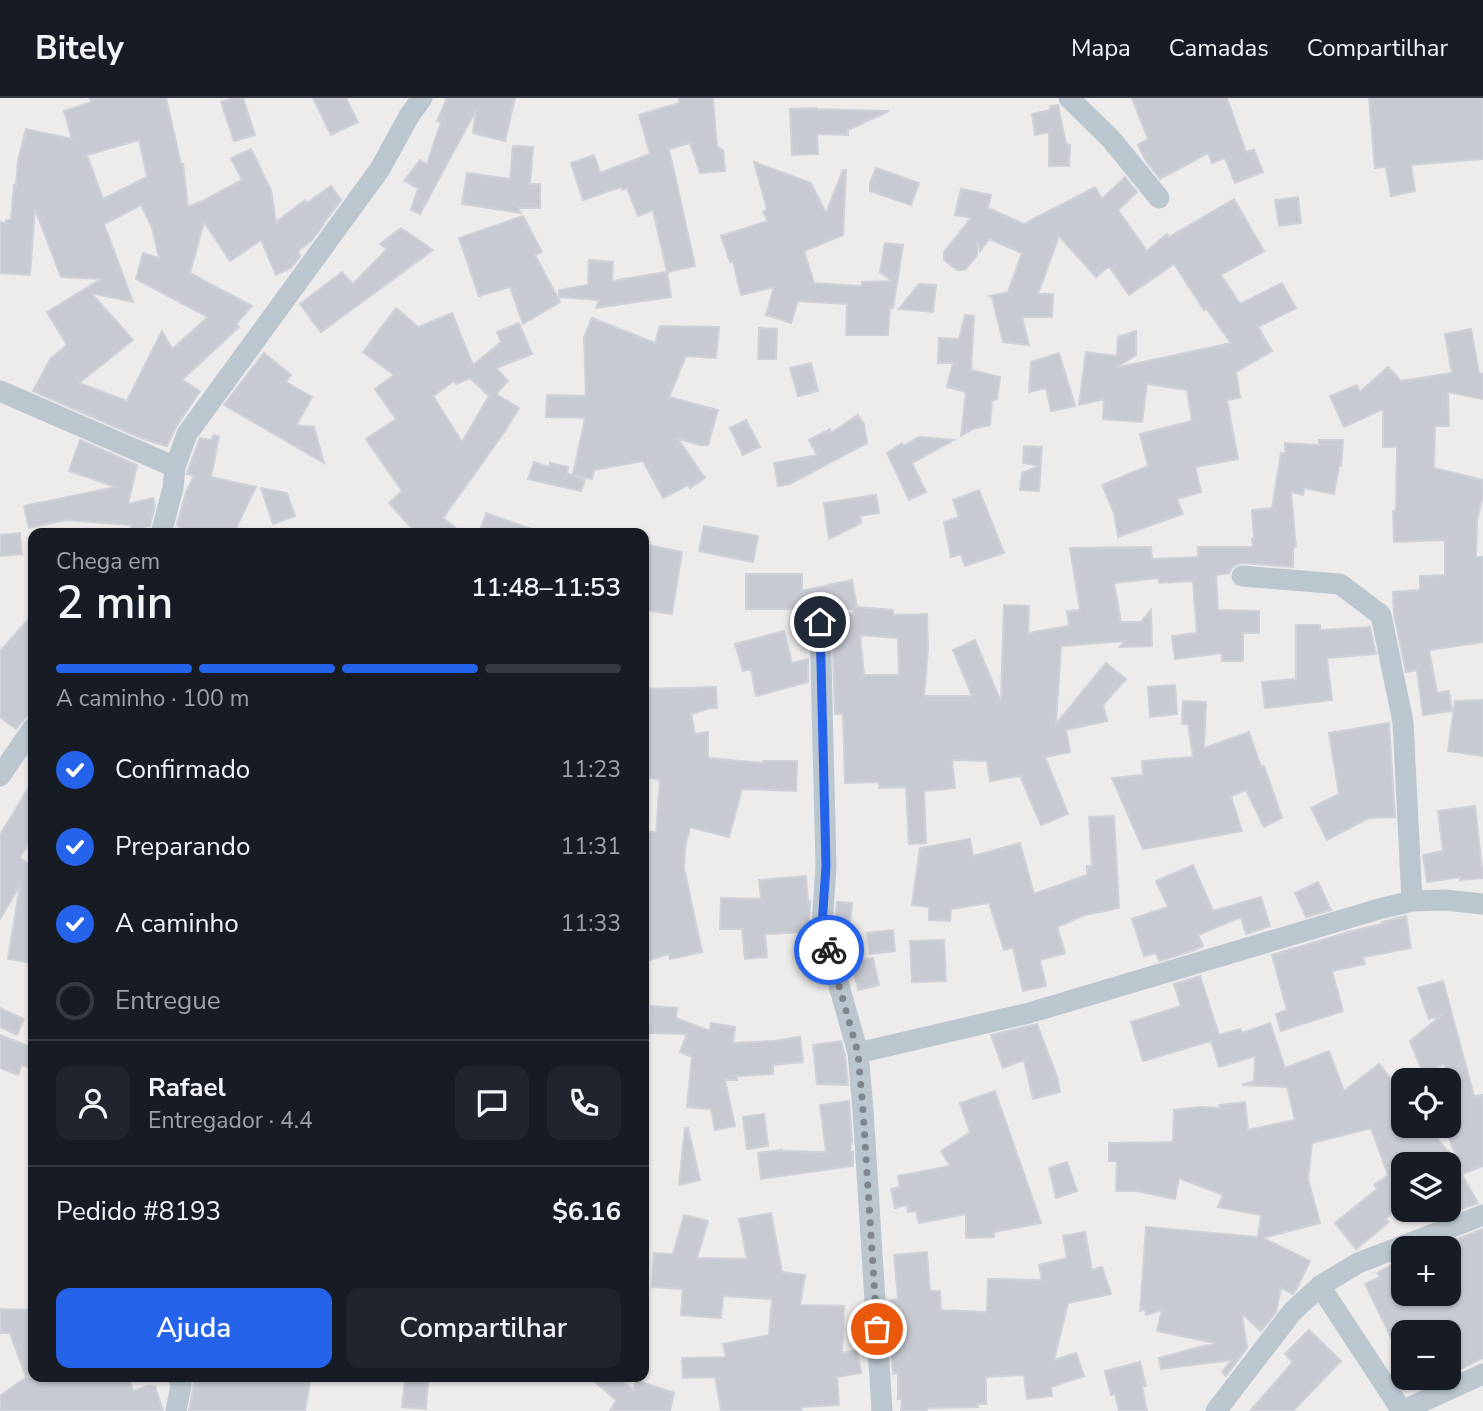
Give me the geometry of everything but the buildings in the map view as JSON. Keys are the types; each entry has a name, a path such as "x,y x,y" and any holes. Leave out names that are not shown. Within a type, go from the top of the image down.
{"street":[{"path":"163,528 173,488 175,467 187,434 380,169 422,98"},
{"path":"1069,98 1111,139 1159,198"},
{"path":"0,391 175,467"},
{"path":"1242,576 1340,584 1381,615 1403,722 1412,901"},
{"path":"820,622 826,866 822,925 858,1053 882,1411"},
{"path":"0,776 28,735"},
{"path":"858,1053 1029,1013 1412,901 1445,900 1483,904"},
{"path":"1216,1411 1292,1312 1320,1286 1358,1263 1483,1215"},
{"path":"1320,1286 1402,1411 1483,1374"},
{"path":"176,1411 180,1382"}],"way so far":[{"path":"829,950 858,1053 877,1329"}],"route":[{"path":"820,622 826,866 822,925 829,950"}]}
